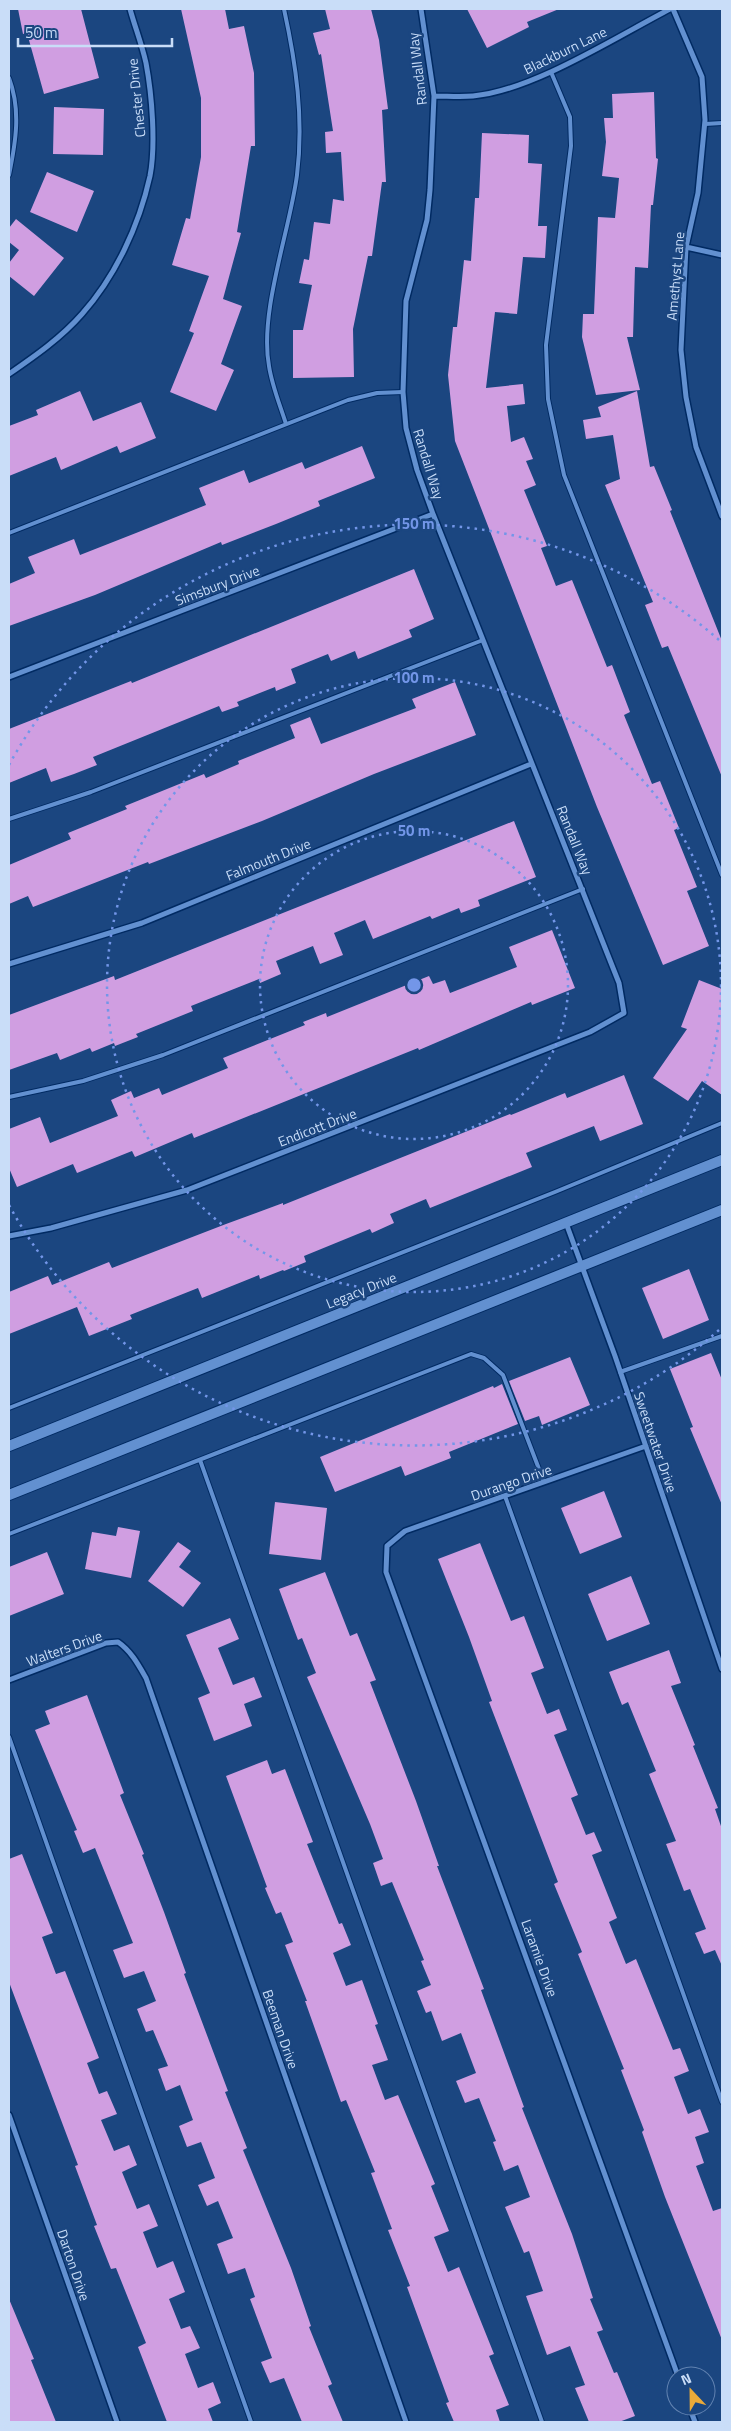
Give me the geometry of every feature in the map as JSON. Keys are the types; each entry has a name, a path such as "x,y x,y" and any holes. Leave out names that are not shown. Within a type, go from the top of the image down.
{"main road":[{"name":"Legacy Drive","path":"9,1446 722,1160"},
{"path":"9,1495 722,1210"}],"street":[{"name":"Chester Drive","path":"9,374 46,349 82,315 107,282 133,231 150,175 153,123 146,63 130,9"},
{"name":"Randall Way","path":"421,9 434,96 427,220 406,301 403,392 406,428 417,470 433,514 619,983 624,1013"},
{"name":"Blackburn Lane","path":"434,96 474,96 508,88 551,72 671,9"},
{"name":"Amethyst Lane","path":"671,9 702,77 705,124 698,193 686,247 681,350 686,397 696,447 722,516"},
{"path":"686,247 722,255"},
{"name":"Simsbury Drive","path":"9,677 433,514"},
{"name":"Falmouth Drive","path":"9,964 142,923 532,764"},
{"name":"Endicott Drive","path":"9,1236 51,1228 187,1190 590,1032 624,1013"},
{"name":"Sweetwater Drive","path":"566,1223 646,1446 722,1669"},
{"name":"Durango Drive","path":"387,1546 405,1531 646,1446"},
{"name":"Laramie Drive","path":"387,1546 386,1572 578,2095 674,2366"},
{"name":"Walters Drive","path":"9,1680 106,1643 118,1642 126,1647"},
{"name":"Beeman Drive","path":"126,1647 146,1678 406,2422"},
{"name":"Darton Drive","path":"9,2115 117,2422"}],"lane":[{"path":"284,9 296,61 301,120 297,175 268,320 268,365 286,424"},
{"path":"551,72 570,117 571,146 546,345 548,399 556,443 564,475 722,875"},
{"path":"9,78 16,98 16,145 9,175"},
{"path":"705,124 722,123"},
{"path":"9,533 348,400 377,393 403,392"},
{"path":"9,819 91,792 483,640"},
{"path":"9,1097 83,1080 163,1055 583,889"},
{"path":"9,1408 722,1124"},
{"path":"620,1372 722,1336"},
{"path":"9,1534 471,1354 484,1358 503,1376 544,1482"},
{"path":"200,1460 542,2422"},
{"path":"505,1496 722,2102"},
{"path":"9,1737 251,2422"}],"building":[{"path":"18,9 81,9 99,78 44,94 27,33 23,34"},
{"path":"181,9 225,9 229,29 244,26 254,73 255,146 251,146 237,232 241,233 223,299 242,306 221,364 234,370 216,411 170,392 194,333 189,331 209,276 172,265 186,218 190,219 201,157 201,98"},
{"path":"325,9 371,9 379,40 388,109 382,110 386,182 382,182 372,256 368,256 353,329 354,377 293,378 293,330 303,330 312,285 299,283 304,259 309,260 314,222 330,224 333,199 344,201 341,152 326,153 325,132 333,131 321,54 319,55 313,33 330,29"},
{"path":"467,9 559,9 527,22 529,27 487,48"},
{"path":"654,92 656,158 658,159 653,205 651,205 648,268 635,267 633,337 627,337 640,390 596,395 582,337 583,314 594,314 598,217 615,218 619,178 602,176 606,142 604,118 613,118 612,94"},
{"path":"54,107 104,109 103,155 53,154"},
{"path":"482,133 529,135 528,163 542,164 538,226 547,226 545,258 523,257 517,314 495,312 486,388 523,384 525,404 507,406 511,442 524,437 533,459 526,461 536,485 524,490 547,546 541,548 556,586 572,580 607,667 612,665 630,712 624,715 652,784 660,781 679,828 674,830 697,887 687,891 709,946 663,965 597,807 455,441 448,375 453,327 457,327 464,260 471,261 475,198 479,198"},
{"path":"47,172 94,191 77,232 30,212"},
{"path":"16,219 64,258 34,296 9,276 9,263 19,250 9,242 9,228"},
{"path":"80,391 93,421 141,402 156,438 120,453 117,446 61,470 56,457 9,476 9,426 38,415 36,410"},
{"path":"637,391 650,467 654,466 722,641 722,777 668,646 662,648 645,605 653,602 605,485 620,479 613,435 586,439 583,420 601,417 598,407"},
{"path":"362,446 375,478 318,501 320,506 276,524 222,545 221,542 95,595 9,626 9,584 35,573 28,557 74,539 80,555 206,505 199,488 244,470 249,483 302,462 305,469"},
{"path":"414,569 434,619 409,630 412,637 358,659 355,651 331,661 328,654 291,669 296,683 276,691 275,687 237,702 239,706 222,712 219,706 93,757 97,765 74,774 51,782 46,768 9,783 9,729 131,681 132,683"},
{"path":"455,682 476,735 374,774 262,821 149,864 148,862 33,907 28,896 9,904 9,865 71,839 68,833 127,809 125,806 204,774 206,778 239,764 238,761 295,738 290,725 310,717 321,744 416,708 412,699"},
{"path":"514,821 536,877 478,900 480,906 461,913 459,908 432,919 430,916 373,939 365,920 334,933 343,955 320,964 313,946 276,961 281,974 260,983 259,979 191,1006 193,1011 136,1034 138,1037 115,1046 114,1043 92,1052 90,1048 60,1060 57,1053 9,1070 9,1015 114,976 115,980"},
{"path":"552,930 575,988 532,1005 531,1002 419,1050 418,1048 194,1138 192,1133 135,1157 132,1151 77,1173 73,1164 17,1187 9,1168 9,1129 40,1117 50,1143 118,1116 111,1100 131,1091 134,1098 159,1088 162,1095 228,1068 223,1058 305,1025 303,1022 326,1013 327,1017 429,976 433,984 445,980 450,993 517,967 509,947"},
{"path":"699,980 722,989 722,1095 702,1081 688,1101 653,1078 687,1029 681,1027"},
{"path":"624,1075 643,1124 600,1141 594,1126 526,1153 532,1167 430,1208 426,1199 390,1214 394,1223 372,1233 370,1229 304,1256 306,1262 260,1279 259,1275 202,1298 198,1288 130,1315 132,1319 89,1336 77,1307 9,1334 9,1292 48,1276 52,1285 109,1262 112,1268 283,1203 283,1205 565,1093 567,1098"},
{"path":"689,1269 709,1320 663,1339 642,1288"},
{"path":"711,1353 722,1380 722,1505 690,1428 693,1427 670,1369"},
{"path":"570,1357 590,1405 542,1425 539,1416 525,1421 509,1381"},
{"path":"502,1384 518,1424 449,1452 451,1458 405,1476 401,1466 335,1492 320,1457"},
{"path":"604,1491 622,1537 580,1554 561,1508"},
{"path":"275,1502 327,1508 321,1560 269,1554"},
{"path":"118,1527 140,1531 131,1578 85,1569 92,1532 116,1536"},
{"path":"178,1542 191,1551 179,1567 201,1583 183,1607 148,1581"},
{"path":"480,1543 511,1621 524,1616 544,1668 531,1673 547,1714 559,1709 567,1730 554,1735 578,1795 571,1798 586,1835 594,1832 602,1851 592,1855 617,1918 609,1922 626,1964 636,1959 673,2050 680,2048 689,2071 674,2077 688,2114 700,2109 709,2132 695,2137 704,2163 696,2166 713,2211 722,2208 722,2340 665,2197 642,2132 644,2130 621,2070 624,2069 578,1954 582,1952 554,1884 558,1882 489,1702 492,1701 438,1559"},
{"path":"47,1552 64,1594 9,1616 9,1567"},
{"path":"325,1572 350,1636 357,1633 376,1680 370,1682 416,1801 439,1866 437,1866 484,1989 481,1990 524,2107 522,2108 572,2234 593,2298 590,2299 603,2330 597,2332 614,2373 617,2372 635,2416 619,2422 589,2422 575,2388 585,2385 570,2346 547,2355 526,2296 543,2291 529,2251 524,2253 505,2207 530,2197 518,2165 504,2171 493,2142 496,2141 479,2098 465,2103 456,2081 476,2073 461,2033 442,2041 431,2011 426,2013 417,1991 431,1985 421,1961 424,1960 392,1882 381,1886 373,1863 383,1859 307,1677 316,1673 302,1638 298,1640 279,1589"},
{"path":"631,1576 650,1624 607,1641 588,1594"},
{"path":"230,1618 239,1639 218,1648 233,1685 254,1677 262,1697 244,1704 252,1726 214,1741 198,1698 210,1693 186,1635"},
{"path":"669,1650 681,1683 671,1686 718,1808 715,1809 722,1829 722,1966 715,1950 704,1954 695,1933 706,1929 690,1889 684,1891 666,1844 676,1841 649,1774 656,1771 628,1702 622,1705 609,1672"},
{"path":"87,1695 124,1793 120,1795 144,1854 142,1855 186,1973 184,1974 228,2091 225,2092 247,2148 243,2150 291,2268 311,2326 309,2327 332,2384 328,2386 343,2422 302,2422 284,2378 270,2383 261,2362 272,2358 250,2299 255,2297 245,2268 228,2274 217,2244 233,2238 218,2201 207,2206 198,2185 215,2178 201,2142 187,2147 179,2126 193,2120 180,2085 166,2091 158,2069 168,2066 153,2030 146,2032 137,2009 156,2001 144,1971 124,1978 113,1950 133,1943 95,1848 83,1853 74,1831 77,1830 35,1730 50,1724 45,1711"},
{"path":"267,1760 272,1774 285,1769 313,1842 307,1844 339,1924 342,1923 351,1945 333,1953 346,1986 362,1980 378,2024 375,2025 388,2060 372,2065 385,2100 398,2095 435,2184 431,2186 449,2231 434,2237 448,2272 459,2267 494,2354 489,2356 509,2405 496,2410 500,2422 454,2422 446,2403 449,2402 407,2287 410,2286 388,2230 392,2229 371,2173 375,2172 346,2100 341,2102 305,2001 307,2001 285,1945 293,1942 281,1912 276,1914 265,1888 267,1887 226,1776"},
{"path":"22,1854 53,1933 42,1937 56,1974 65,1971 99,2058 87,2063 99,2094 107,2091 117,2114 101,2120 114,2151 129,2145 137,2165 122,2172 137,2209 149,2204 158,2226 143,2232 157,2268 173,2261 185,2292 169,2299 181,2329 190,2326 200,2348 185,2354 198,2388 213,2382 221,2403 208,2409 213,2422 167,2422 138,2347 146,2343 116,2268 111,2269 94,2226 97,2225 75,2166 78,2165 9,1982 9,1859"},
{"path":"9,2299 34,2359 31,2360 56,2422 9,2422"}]}
